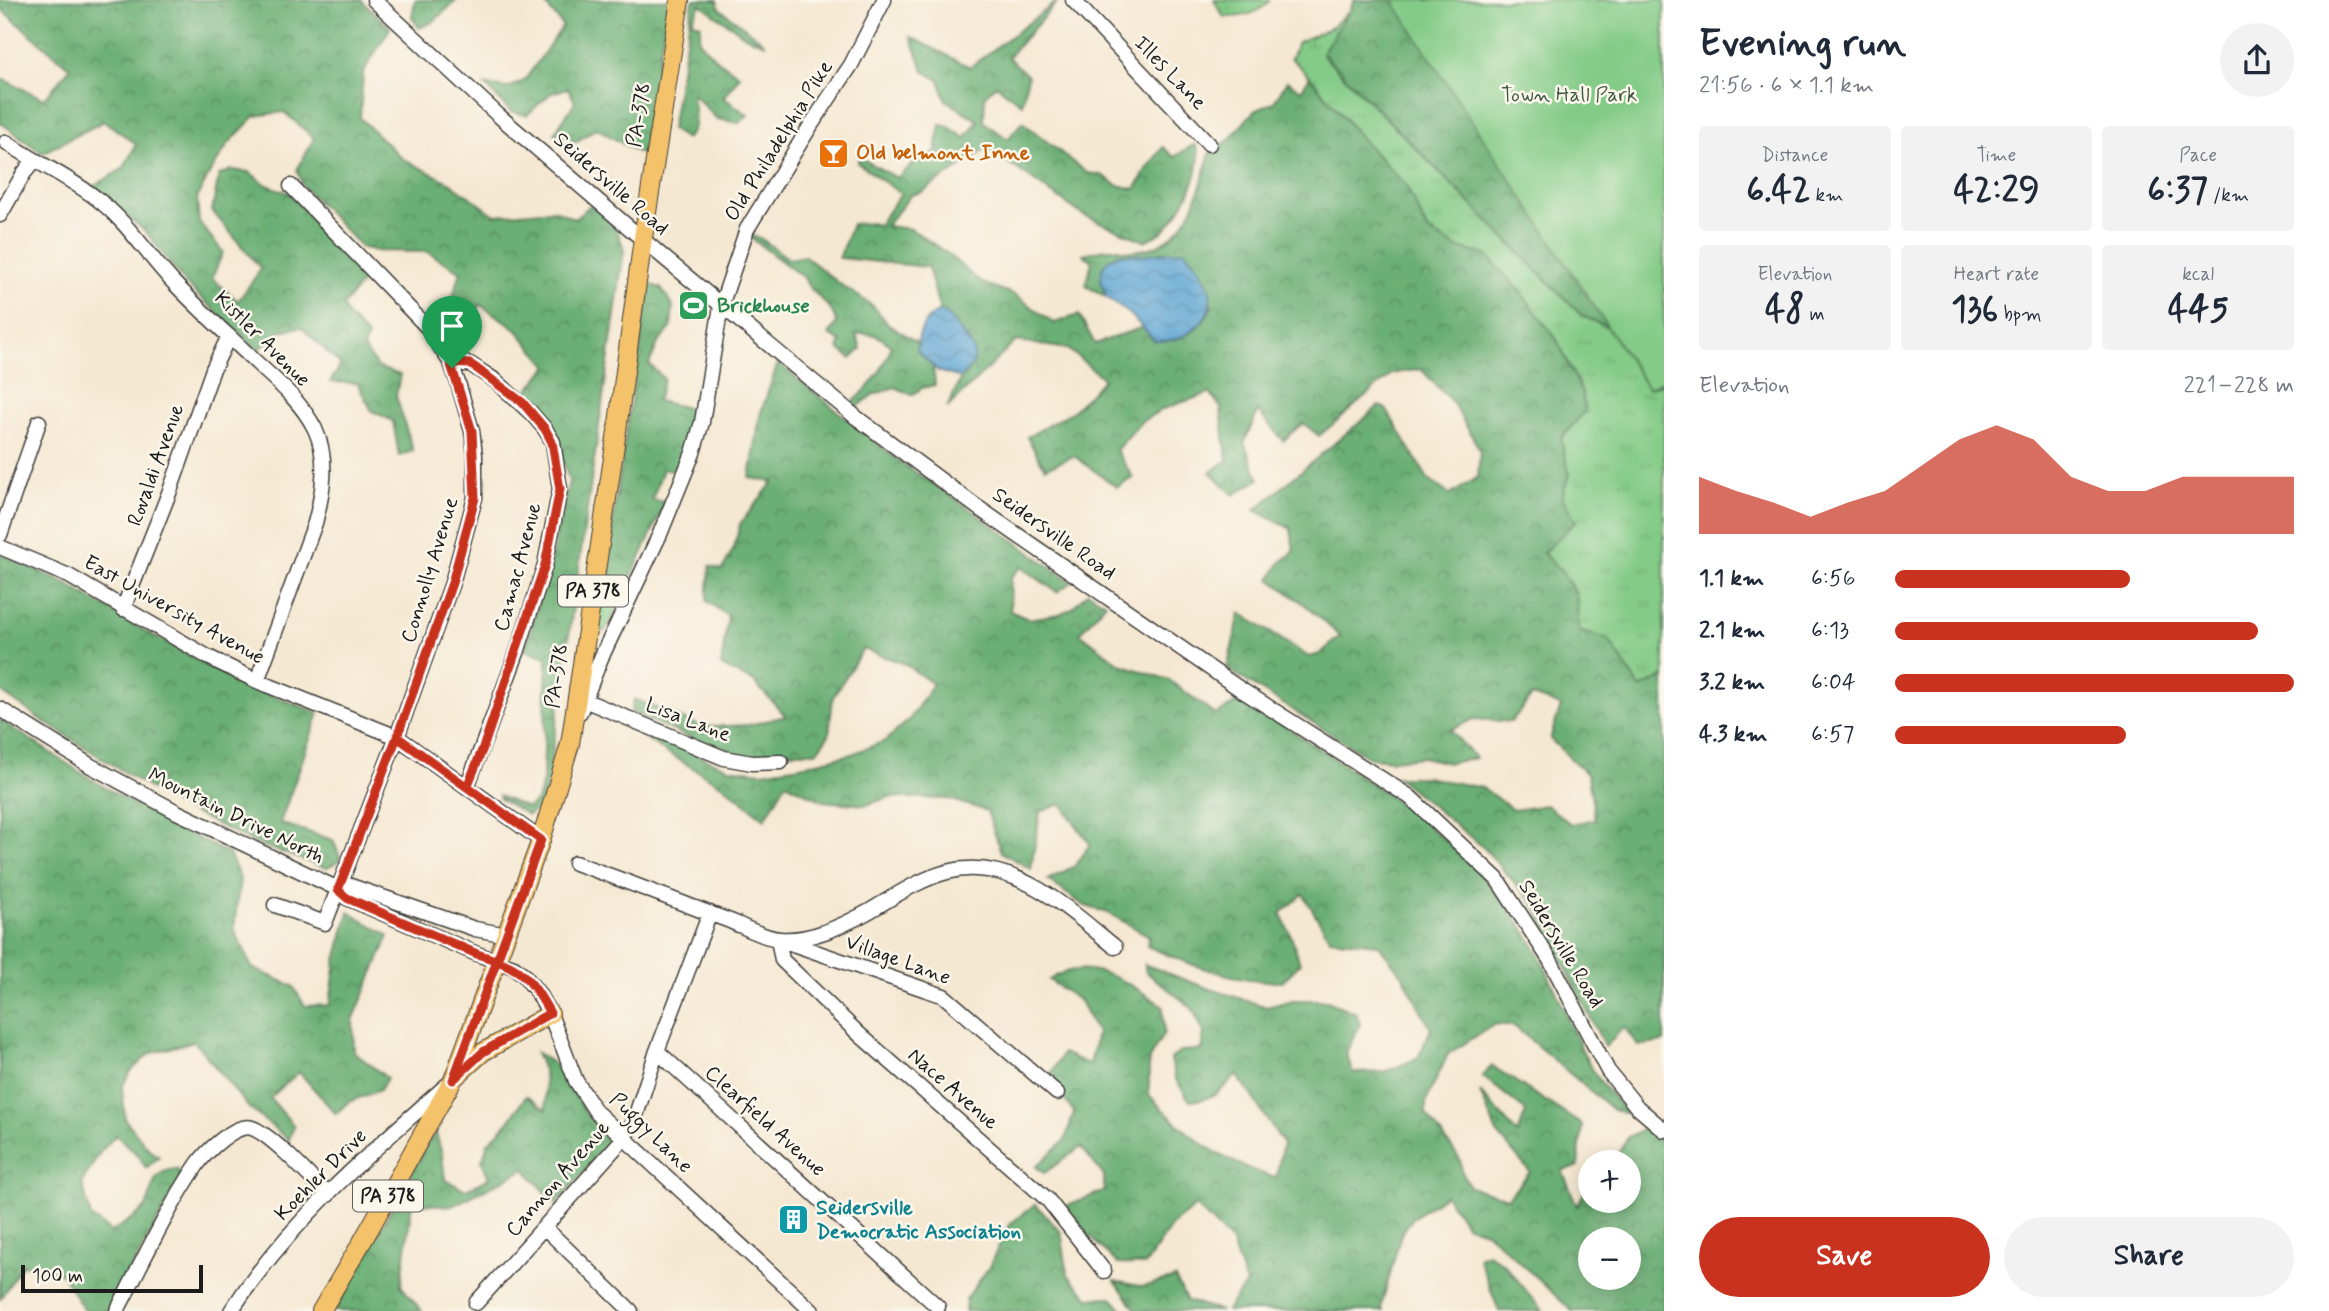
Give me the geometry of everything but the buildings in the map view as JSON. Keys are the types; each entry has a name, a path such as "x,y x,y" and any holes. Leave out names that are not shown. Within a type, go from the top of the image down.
{"main road":[{"name":"PA-378","path":"321,1311 453,1080 541,840 570,744 680,0"},
{"path":"453,1080 483,1052 550,1013"}],"street":[{"name":"Seidersville Road","path":"374,0 498,115 721,306 857,418 976,507 1240,689 1410,797 1497,879 1550,960 1608,1071 1637,1107 1664,1130"},
{"name":"Old Philadelphia Pike","path":"570,744 601,658 660,534 693,453 702,422 721,306 747,229 851,65 884,0"},
{"name":"Illes Lane","path":"1073,0 1209,144"},
{"name":"Kistler Avenue","path":"6,142 34,161 52,168 97,199 148,250 173,282 287,391 308,417 316,432 322,459 323,483 315,523 257,681"},
{"path":"0,215 34,161"},
{"name":"Connolly Avenue","path":"275,905 325,923 397,737 452,583 475,498 472,431 451,363 428,328 291,186"},
{"name":"Rovaldi Avenue","path":"123,608 229,336"},
{"name":"Camac Avenue","path":"451,363 470,364 522,402 552,442 560,489 545,565 467,787"},
{"path":"0,535 39,422"},
{"name":"East University Avenue","path":"0,547 69,576 208,657 257,681 397,737 541,840"},
{"name":"Lisa Lane","path":"584,701 724,758 752,763 781,762"},
{"name":"Mountain Drive North","path":"0,709 91,766 177,812 338,890 347,898 498,961"},
{"name":"Village Lane","path":"575,863 778,939 944,996 1057,1093"},
{"path":"778,939 826,932 921,882 947,872 983,869 1005,873 1031,886 1063,905 1115,947"},
{"path":"338,890 348,885 475,929 507,935"},
{"name":"Cannon Avenue","path":"476,1303 623,1139 635,1118 657,1051 710,914"},
{"name":"Nace Avenue","path":"778,939 782,960 868,1042 1048,1200 1104,1271"},
{"name":"Puggy Lane","path":"498,961 514,967 538,993 550,1013 580,1088 596,1112 812,1311"},
{"name":"Clearfield Avenue","path":"657,1051 938,1307"},
{"name":"Koehler Drive","path":"231,1311 264,1266 328,1195 356,1166 453,1080"},
{"path":"117,1311 198,1163 235,1130 254,1128 285,1152 328,1195"},
{"path":"545,1228 631,1311"}],"green space":[{"path":"0,0 361,0 390,28 363,73 360,118 403,159 451,183 495,215 555,210 575,219 590,205 616,229 624,251 548,782 542,806 528,815 499,796 528,808 537,801 543,781 547,657 525,650 569,481 555,431 524,395 548,366 514,327 480,305 458,348 440,333 461,272 427,252 376,251 361,247 303,186 297,170 314,138 284,112 255,116 229,143 197,198 199,222 223,252 212,278 238,301 261,269 212,211 219,175 232,170 249,172 267,185 289,193 349,260 367,276 343,306 347,315 368,337 363,347 377,367 400,375 396,396 413,451 399,456 393,421 372,411 357,383 330,382 341,365 301,327 281,331 258,350 186,284 146,232 93,187 124,168 136,144 104,121 42,153 0,122 0,78 44,99 70,68 0,8"},
{"path":"415,0 457,0 433,22 419,28 412,17"},
{"path":"542,0 669,0 642,155 596,128 576,142 554,133 575,102 568,88 551,93 527,115 511,112 485,85 508,88 524,81 563,26"},
{"path":"693,0 717,0 719,8 766,44 747,37 700,4 692,21 701,25 699,41 715,58 740,76 723,97 748,115 739,123 717,119 692,93 694,124 686,139 671,129"},
{"path":"1059,0 1008,57 1028,76 1022,104 996,85 985,95 984,122 1008,139 1022,122 1087,173 1102,175 1117,185 1135,189 1163,147 1174,157 1195,144 1198,165 1195,177 1185,201 1171,222 1160,233 1144,241 1083,215 1003,159 985,150 922,192 911,195 886,226 911,229 948,254 980,282 1015,295 1054,323 1079,315 1095,344 1143,327 1155,341 1182,337 1201,323 1212,307 1163,252 1144,255 1119,254 1101,281 1106,297 1086,286 1092,261 1083,254 1107,249 1132,251 1151,248 1166,241 1188,217 1210,152 1228,141 1254,111 1274,102 1287,81 1301,90 1310,77 1365,143 1405,184 1428,231 1458,248 1486,255 1519,290 1557,340 1582,392 1585,411 1561,439 1569,473 1562,498 1576,521 1543,553 1563,574 1576,594 1579,631 1608,639 1640,688 1664,677 1664,1042 1638,1046 1624,1027 1605,1047 1535,906 1485,849 1397,777 1425,777 1483,788 1513,810 1546,805 1571,824 1595,819 1588,775 1550,739 1561,706 1532,696 1511,722 1474,719 1450,730 1476,758 1449,763 1422,757 1393,760 1370,758 1227,669 1240,613 1309,657 1320,654 1340,636 1270,579 1281,562 1294,552 1291,529 1255,510 1379,406 1386,409 1428,479 1450,495 1478,477 1480,450 1453,403 1421,369 1392,374 1319,436 1303,423 1283,441 1258,411 1244,443 1259,479 1234,495 1210,472 1227,461 1221,408 1210,393 1163,409 1141,422 1116,450 1133,478 1117,487 1074,456 1045,468 1027,437 1073,411 1104,379 1068,349 1016,341 947,408 961,378 969,371 970,343 947,315 940,311 928,267 839,258 852,224 878,225 901,194 858,163 859,157 897,178 913,164 936,151 940,125 946,125 965,138 978,121 946,100 939,80 924,71 911,37 970,67"},
{"path":"1214,0 1270,0 1249,14 1224,17"},
{"path":"1354,0 1503,0 1664,354 1664,383 1648,388 1608,327 1582,316 1322,53"},
{"name":"Town Hall Park","path":"1392,0 1664,0 1664,381 1648,388"},
{"path":"1349,11 1322,54 1582,316 1608,327 1648,388 1664,383 1664,677 1640,688 1608,640 1579,631 1576,593 1543,553 1569,473 1561,439 1582,392 1557,340 1519,290 1486,256 1458,248 1428,231 1405,184 1365,143 1291,58 1298,42 1331,28"},
{"path":"755,236 789,259 805,256 873,306 889,325 917,342 917,350 933,366 935,385 922,388 912,395 895,387 873,395 856,408 851,404 875,378 891,347 876,336 856,334 861,349 851,359 838,348 841,342 829,335 837,322 830,308 808,286 805,279 751,238"},
{"path":"649,284 661,288 673,306 671,328 658,343 649,364 664,379 657,401 697,410 679,471 663,469 652,500 666,502 626,588 603,582"},
{"path":"778,363 899,461 1072,582 1057,592 1021,567 1011,577 1010,611 1028,619 1059,614 1071,609 1088,592 1106,603 1080,633 1120,664 1169,680 1216,715 1243,698 1393,799 1462,856 1493,889 1529,937 1590,1066 1628,1114 1613,1110 1514,1026 1495,1024 1448,1054 1426,1101 1426,1114 1460,1159 1462,1172 1470,1187 1508,1198 1530,1172 1497,1133 1480,1092 1518,1134 1526,1111 1482,1076 1492,1066 1582,1125 1578,1167 1562,1170 1577,1206 1578,1204 1578,1213 1641,1213 1641,1150 1620,1150 1628,1137 1646,1128 1664,1144 1664,1311 1572,1311 1486,1231 1467,1226 1445,1195 1413,1218 1401,1234 1381,1307 1383,1311 1226,1311 1246,1284 1231,1241 1196,1206 1173,1224 1145,1265 1118,1264 1061,1208 1104,1191 1104,1176 1081,1147 1044,1173 1036,1167 1065,1140 1074,1112 1063,1098 1051,1073 1063,1053 1090,1065 1097,1033 1080,1001 1049,980 1064,972 1094,971 1123,981 1163,1006 1164,1033 1149,1059 1149,1095 1178,1124 1206,1146 1237,1164 1276,1178 1283,1143 1237,1075 1211,1097 1190,1101 1175,1078 1171,1059 1181,1051 1202,1050 1204,1032 1192,1008 1146,972 1144,964 1267,1007 1293,1000 1325,1000 1356,1013 1360,1024 1346,1053 1353,1073 1385,1072 1418,1058 1431,1029 1403,976 1378,944 1330,939 1303,894 1281,913 1300,964 1282,982 1230,975 1197,966 1147,946 1149,936 1108,913 1083,905 1048,880 1075,866 1090,844 1061,804 1040,812 1031,869 1001,852 987,811 949,799 890,797 866,805 823,801 786,783 765,819 725,787 664,751 626,724 728,768 762,772 852,754 885,741 909,720 933,684 905,664 863,649 833,697 829,735 816,752 786,752 750,757 718,750 631,712 634,699 703,727 749,725 786,716 753,681 721,666 728,616 707,601 710,566 722,570 734,548 740,524 773,482 750,478 760,415"},
{"path":"0,554 63,582 141,629 244,685 319,713 280,823 333,840 341,860 326,868 255,843 173,803 0,691"},
{"path":"603,582 626,588 608,626 604,631 597,632"},
{"path":"0,720 94,781 163,821 229,854 240,879 234,928 252,968 293,986 305,1006 330,1005 336,960 349,912 389,936 353,1020 354,1052 387,1078 380,1090 348,1102 336,1114 299,1072 270,1098 294,1126 289,1140 249,1108 194,1041 149,1054 131,1071 122,1087 125,1119 148,1148 159,1157 146,1168 139,1156 116,1135 101,1151 82,1182 91,1217 111,1232 144,1209 153,1184 160,1174 177,1169 184,1178 169,1200 108,1311 83,1309 62,1274 23,1264 0,1299"},
{"path":"536,1052 561,1069 586,1114 607,1134 608,1144 556,1204 525,1169 452,1206 412,1203 401,1286 422,1311 335,1311 435,1130 442,1154 445,1180 466,1190 489,1178 482,1161 488,1143 509,1121 526,1096 546,1110 544,1073"},
{"path":"1035,1204 1061,1232 1068,1275 1089,1298 1111,1297 1124,1311 965,1311 966,1299 989,1267 1009,1225"},
{"path":"1488,1253 1505,1265 1543,1311 1499,1311 1478,1257"},
{"path":"1175,1278 1187,1301 1221,1311 1137,1311 1115,1281 1143,1287"}],"water":[{"path":"1184,250 1205,278 1209,288 1209,308 1196,327 1182,337 1155,341 1130,314 1106,297 1101,281 1102,268 1109,259 1119,254 1144,255"},
{"path":"940,311 947,315 974,351 974,363 961,378 938,371 917,350 922,327"}],"place":[{"name":"Old belmont Inne","path":"833,153"},
{"name":"Brickhouse","path":"694,306"},
{"name":"Seidersville Democratic Association","path":"793,1220"}],"route":[{"path":"452,368 451,363 470,364 496,381 522,402 545,429 557,460 560,489 552,534 545,565 517,650 467,787 397,737 338,890 347,898 477,954 498,961 514,967 538,993 550,1013 483,1052 453,1080 498,961 541,840 397,737 452,583 475,498 472,431 452,368"}]}
